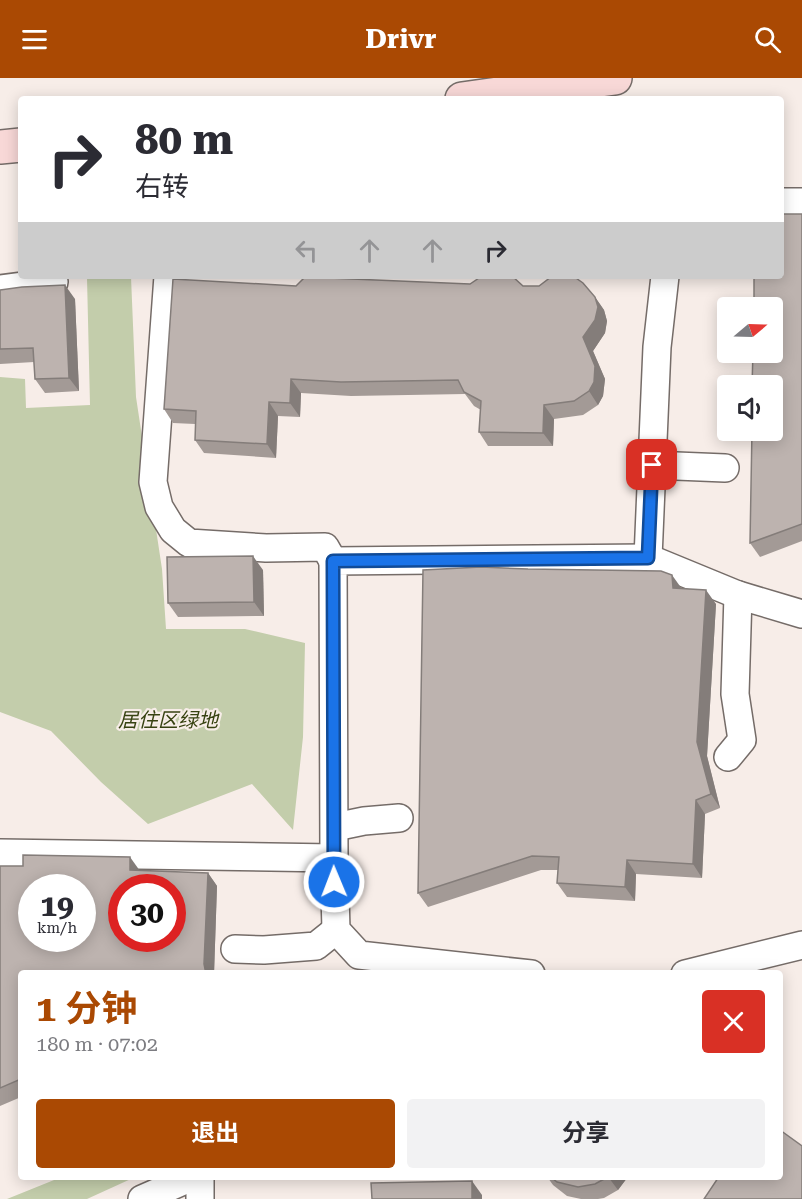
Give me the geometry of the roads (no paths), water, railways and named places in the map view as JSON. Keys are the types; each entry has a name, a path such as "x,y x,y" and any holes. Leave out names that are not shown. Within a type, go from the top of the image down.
{"main road":[{"path":"484,96 615,78"},
{"path":"0,147 18,145"}],"street":[{"path":"784,202 802,202"},
{"path":"168,279 153,482 159,507 173,530 189,543 266,548 325,547 333,561 336,930 359,955 495,970"},
{"path":"648,558 657,346 665,279"},
{"path":"0,289 54,282"},
{"path":"652,465 725,468"},
{"path":"333,561 648,558 738,595 802,614"},
{"path":"728,757 742,741 735,694 738,595"},
{"path":"335,827 364,821 399,818"},
{"path":"0,853 334,858"},
{"path":"235,949 264,950 316,946 336,930"},
{"path":"701,970 802,945"},
{"path":"142,1199 185,1180"},
{"path":"200,1180 200,1199"}],"park label":[{"name":"居住区绿地","path":"168,720"}]}
